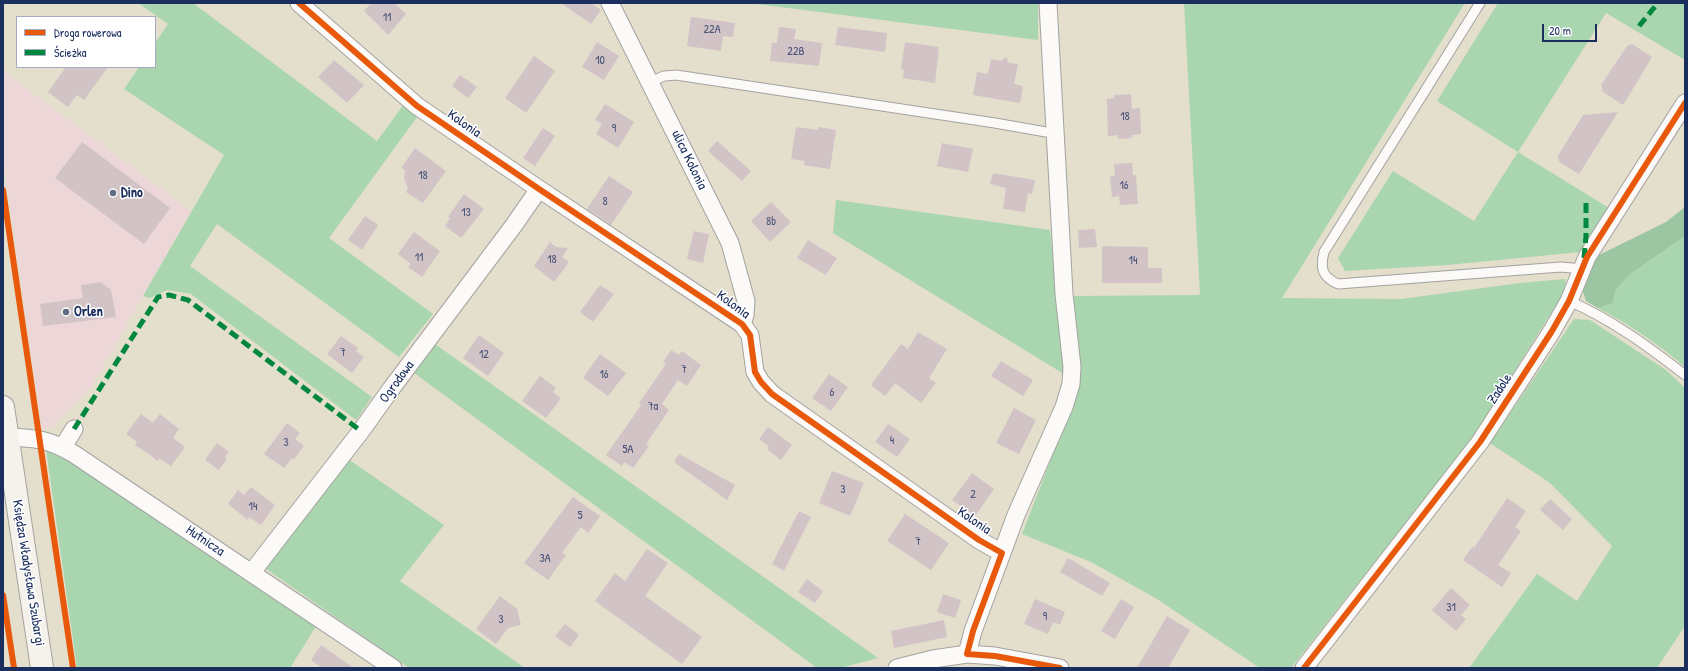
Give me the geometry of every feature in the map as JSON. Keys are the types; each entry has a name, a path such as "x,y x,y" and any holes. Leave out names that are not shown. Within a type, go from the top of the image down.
{"street":[{"name":"Kolonia","path":"299,3 417,106 538,189 742,324 750,334 756,372 761,382 772,394 1002,554"},
{"name":"ulica Kolonia","path":"610,3 730,243 746,300 745,315 742,324"},
{"path":"967,654 973,630 1019,508 1064,407 1071,384 1072,367 1064,294 1048,3"},
{"name":"Zadole","path":"1304,668 1480,442 1552,331 1569,301 1582,269 1595,244 1685,103"},
{"name":"Ogrodowa","path":"252,572 361,431 514,225 538,189"},
{"name":"Księdza Władysława Szubargi","path":"3,407 42,668"},
{"path":"63,447 74,429"},
{"name":"Hutnicza","path":"8,437 50,441 63,447 252,572 393,668"},
{"path":"897,668 932,659 967,654 995,656 1060,668"}],"lane":[{"path":"1480,3 1324,252 1322,262 1324,273 1328,280 1338,284 1561,267 1582,269"},
{"path":"650,82 664,76 676,74 987,121 1046,132 1056,132"},
{"path":"1569,301 1603,317 1658,354 1685,375"}],"shaded area":[{"path":"3,71 191,211 91,387 52,426 42,429 3,157"}],"green space":[{"path":"138,3 193,3 377,141 404,104 420,113 329,238 433,314 399,357 217,224 190,266 372,397 356,420 191,294 167,290 150,298 143,296 224,155 124,89 138,68 156,68 156,42 168,24"},
{"path":"749,3 1038,3 1038,40"},
{"path":"1184,3 1465,3 1282,298 1401,299 1520,283 1565,279 1566,286 1563,294 1472,439 1291,668 1260,668 1157,599 1091,562 1022,534 1070,410 1078,384 1080,354 1073,296 1200,295"},
{"path":"1498,3 1685,3 1685,60 1606,13 1518,152 1437,101"},
{"path":"1518,152 1609,208 1581,252 1447,265 1345,271 1338,258 1393,171 1474,221"},
{"path":"836,200 1050,230 1064,374 833,233"},
{"path":"1685,207 1685,236 1629,275 1615,291 1613,303 1598,308 1586,301 1583,292 1586,274 1599,255 1666,222"},
{"path":"1685,236 1685,367 1643,335 1598,308 1613,303 1615,291 1629,275"},
{"path":"1574,319 1590,320 1666,370 1685,388 1685,626 1657,668 1469,668 1537,574 1577,601 1612,546 1550,483 1490,443"},
{"path":"432,342 878,658 840,668 817,668 410,370"},
{"path":"46,449 73,461 318,623 290,668 77,668"},
{"path":"348,459 444,525 400,581 525,668 409,668 266,569"}],"building":[{"path":"371,3 394,3 406,14 388,35 364,11"},
{"path":"561,3 591,3 601,10 591,24"},
{"path":"691,17 735,23 733,37 723,36 721,51 687,46"},
{"path":"779,27 796,29 794,39 822,43 819,66 770,61 772,43 777,43"},
{"path":"838,27 887,33 885,52 835,45"},
{"path":"597,42 619,56 604,80 582,67"},
{"path":"905,42 939,47 935,83 903,78 904,70 901,69"},
{"path":"1632,44 1652,57 1623,105 1603,92 1601,85 1627,46"},
{"path":"534,56 555,71 526,113 505,98"},
{"path":"1006,57 1009,63 1018,64 1014,84 1023,86 1020,103 973,95 977,72 988,74 991,59 1001,61"},
{"path":"334,60 364,85 347,103 318,77"},
{"path":"65,68 107,68 84,100 77,95 68,107 48,92"},
{"path":"460,75 477,87 468,98 452,86"},
{"path":"1131,94 1132,109 1140,108 1141,134 1132,135 1132,138 1118,139 1118,135 1108,136 1107,99 1114,98 1114,95"},
{"path":"605,104 634,122 618,148 596,134 602,124 595,120"},
{"path":"1618,112 1579,174 1559,162 1558,156 1583,115"},
{"path":"796,127 818,130 819,127 836,130 830,169 804,165 805,161 791,159"},
{"path":"543,128 555,136 535,166 523,158"},
{"path":"717,141 751,171 742,181 708,151"},
{"name":"Dino","path":"82,142 170,208 144,244 55,178"},
{"path":"942,143 973,149 968,172 937,166"},
{"path":"415,148 446,171 423,203 406,192 408,188 404,178 405,170 401,168"},
{"path":"1132,163 1133,175 1136,175 1138,204 1120,205 1119,196 1112,197 1110,176 1115,176 1114,164"},
{"path":"993,173 1035,180 1032,194 1028,193 1025,212 1003,209 1006,188 990,184"},
{"path":"609,176 633,192 611,225 587,209"},
{"path":"464,194 484,209 461,238 445,226 450,218 448,217"},
{"path":"771,202 791,222 770,242 751,221"},
{"path":"365,216 378,225 362,250 348,240"},
{"path":"1095,229 1097,247 1079,248 1078,230"},
{"path":"694,231 709,234 703,263 687,259"},
{"path":"414,232 440,251 422,277 408,267 411,264 398,254"},
{"path":"808,240 837,258 826,275 797,258"},
{"path":"550,242 556,247 568,248 562,257 569,262 554,282 534,266"},
{"path":"1102,246 1148,247 1148,268 1162,268 1162,283 1102,283"},
{"path":"101,282 111,290 116,317 43,326 40,304 83,298 81,285"},
{"path":"600,285 614,294 593,322 580,312"},
{"path":"918,332 947,349 929,378 936,383 921,403 895,383 885,396 871,385 901,344 908,349"},
{"path":"479,335 504,353 488,376 463,358"},
{"path":"341,336 358,348 356,351 364,357 352,373 327,354"},
{"path":"671,350 679,355 682,351 701,365 687,386 678,380 662,404 669,410 646,444 649,446 633,468 624,462 622,466 606,455 641,405 639,403 666,364 663,362"},
{"path":"600,354 626,373 608,396 583,378"},
{"path":"1001,361 1033,380 1023,396 991,376"},
{"path":"829,374 848,387 831,411 812,398"},
{"path":"540,376 556,388 553,392 561,398 546,418 522,401"},
{"path":"1014,408 1036,420 1019,454 996,443"},
{"path":"141,414 153,423 160,414 179,429 173,438 185,447 171,466 159,458 158,461 135,445 137,442 126,434"},
{"path":"287,423 300,433 295,439 304,446 294,459 292,458 284,468 264,454"},
{"path":"888,424 910,439 897,457 875,442"},
{"path":"768,427 792,445 781,460 767,449 769,446 759,439"},
{"path":"217,443 229,452 225,457 227,459 219,470 205,460"},
{"path":"679,454 735,485 727,500 674,462"},
{"path":"832,471 864,483 850,516 819,503"},
{"path":"972,473 994,489 975,516 952,500"},
{"path":"251,487 275,505 261,525 249,517 248,520 228,504 238,490 244,495"},
{"path":"573,497 600,516 588,533 581,527 562,553 566,555 548,580 524,563"},
{"path":"1507,498 1526,511 1515,527 1521,531 1498,565 1511,573 1502,587 1463,560 1472,547 1474,548"},
{"path":"1550,499 1572,519 1563,530 1540,510"},
{"path":"799,511 811,517 784,571 772,564"},
{"path":"905,514 949,543 931,570 887,541"},
{"path":"647,549 668,563 645,596 702,637 682,664 595,601 615,573 625,581"},
{"path":"1068,558 1110,583 1102,596 1060,572"},
{"path":"807,579 823,591 815,603 798,592"},
{"path":"1451,588 1470,605 1461,615 1466,619 1456,631 1432,610"},
{"path":"943,594 961,600 955,618 937,612"},
{"path":"500,596 517,609 521,625 508,628 496,644 476,629"},
{"path":"1035,599 1065,612 1060,625 1053,622 1048,634 1024,624"},
{"path":"1121,599 1134,607 1115,639 1101,631"},
{"path":"1167,616 1190,630 1168,668 1137,668"},
{"path":"944,620 947,637 894,648 891,631"},
{"path":"565,624 579,635 570,647 555,636"},
{"path":"321,645 354,668 322,668 311,660"}],"marked path":[{"path":"1639,26 1658,3"},
{"path":"1584,258 1586,236 1586,199"},
{"path":"74,429 158,297 169,295 188,300 361,431"}],"cycle path":[{"path":"299,3 417,106 742,324 750,335 755,372 761,382 772,394 979,540 1002,553 973,631 967,654 995,656 1060,668"},
{"path":"1304,668 1480,442 1552,331 1569,301 1587,257 1685,103"},
{"path":"3,190 73,668"},
{"path":"3,595 14,668"}],"place":[{"name":"Dino","path":"113,193"},
{"name":"Orlen","path":"66,312"}]}
